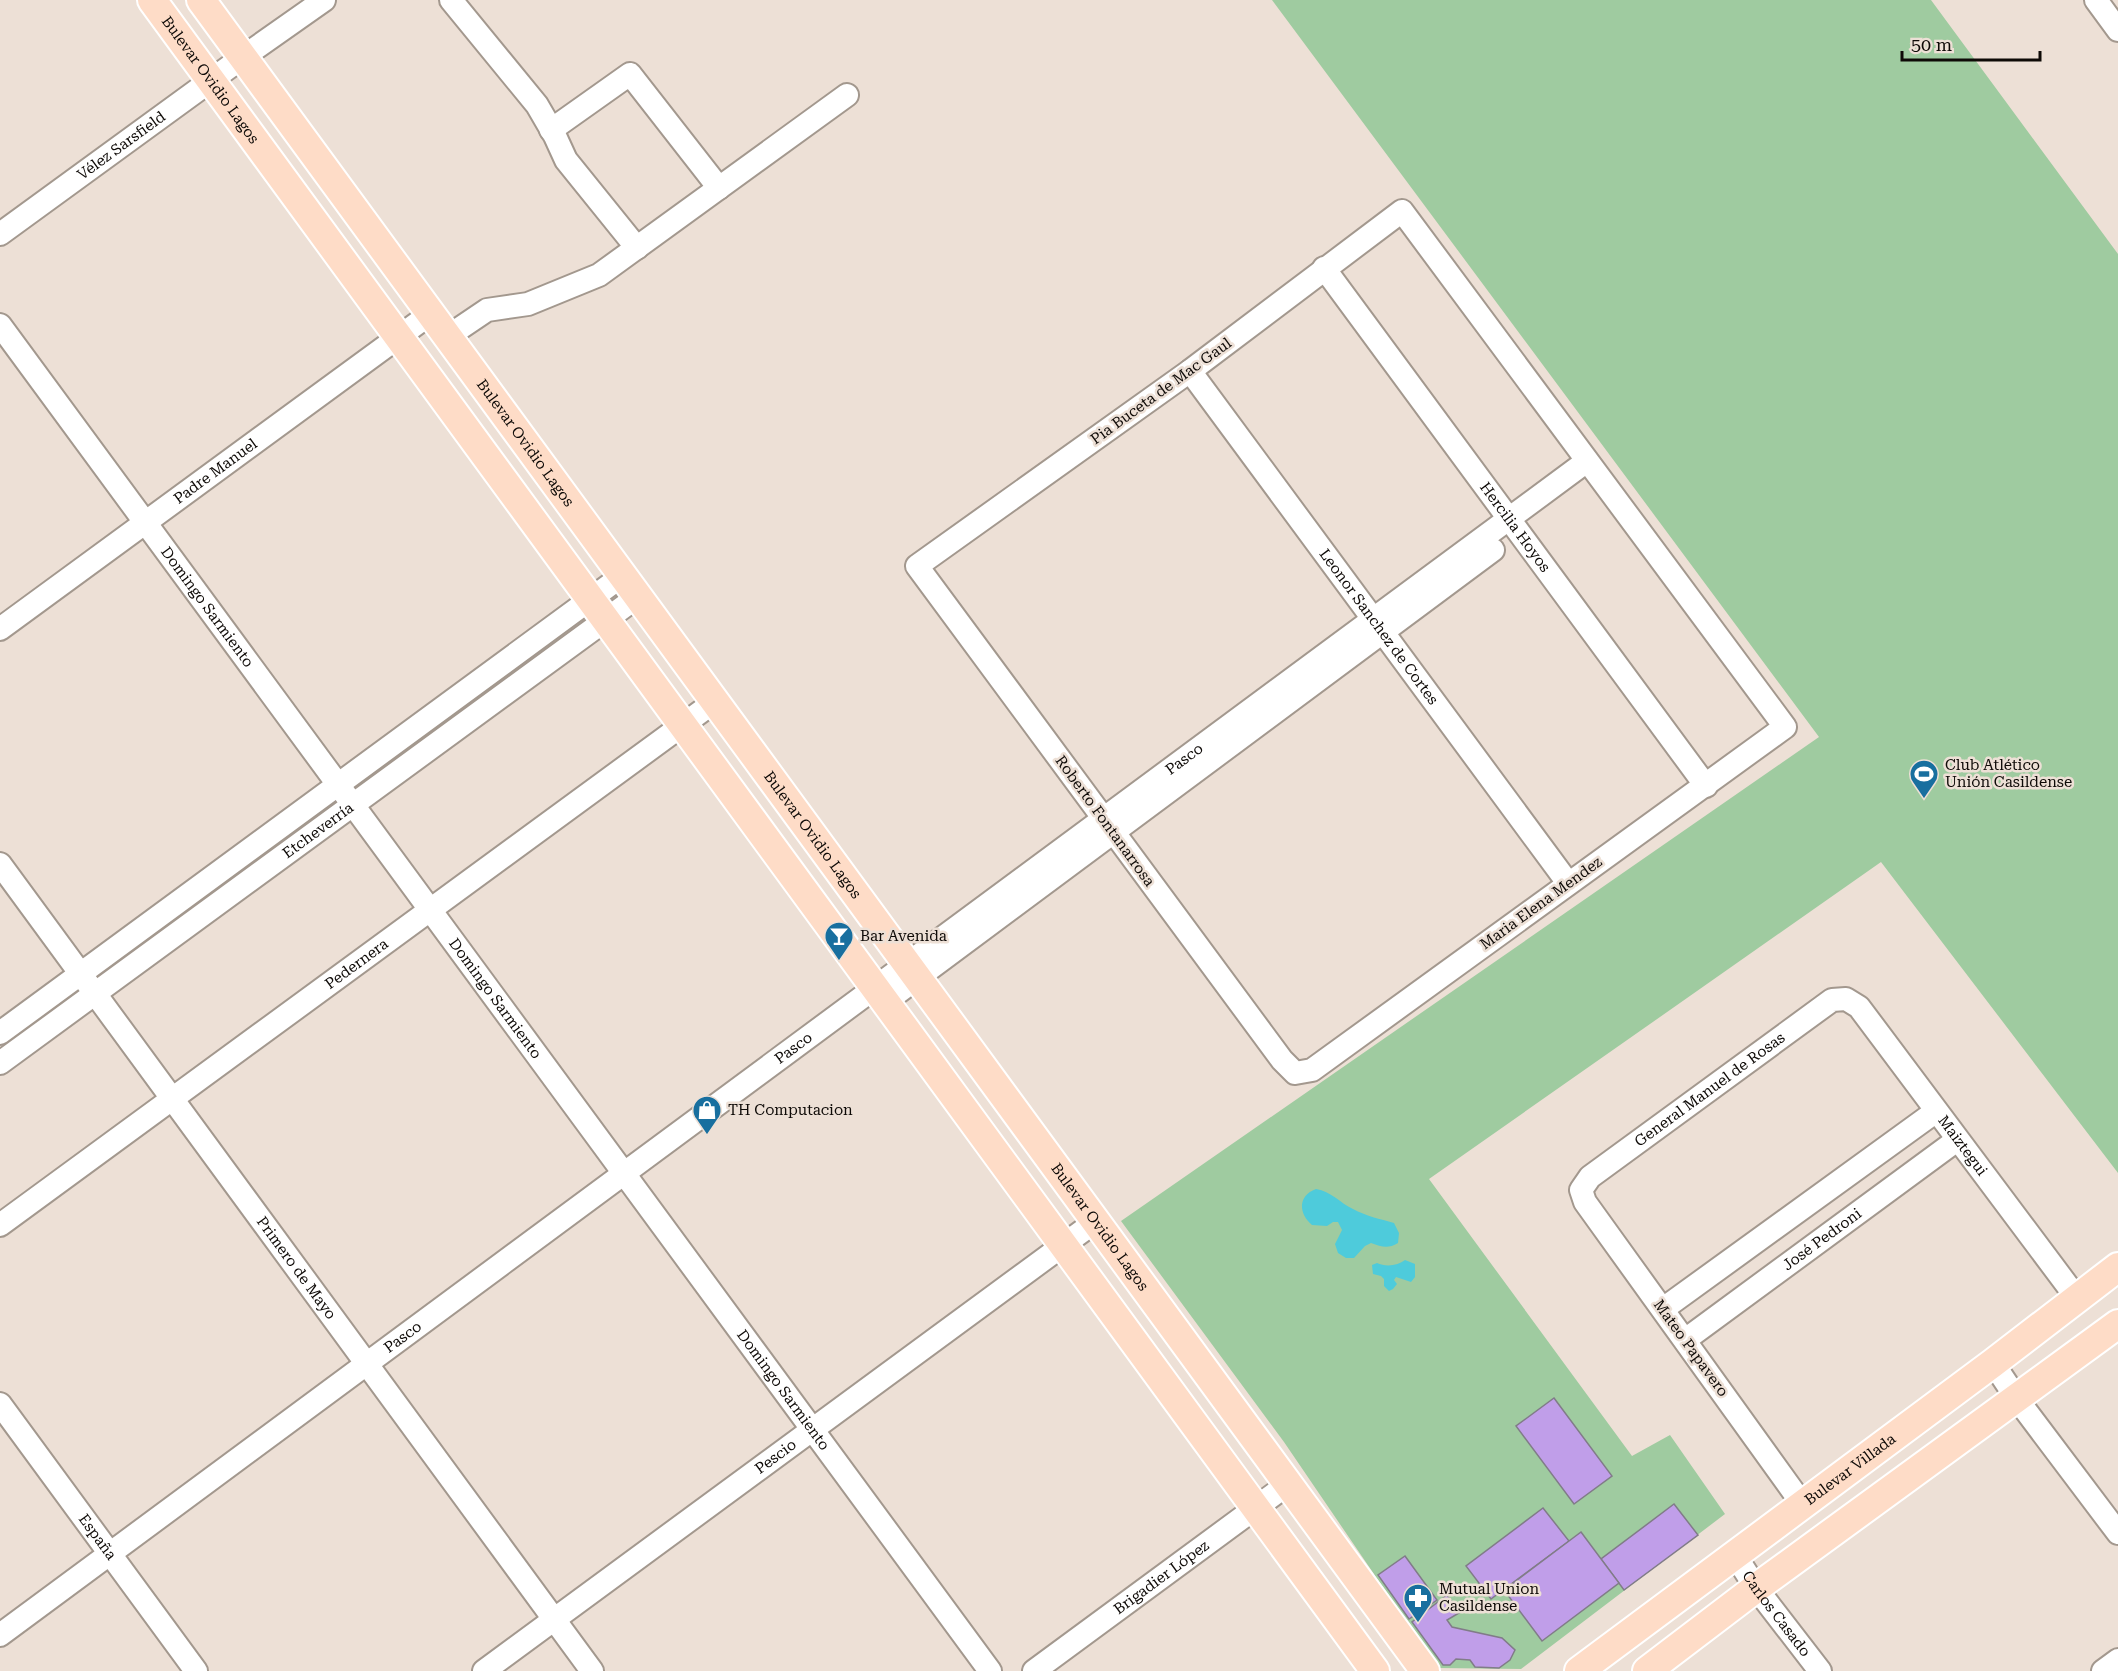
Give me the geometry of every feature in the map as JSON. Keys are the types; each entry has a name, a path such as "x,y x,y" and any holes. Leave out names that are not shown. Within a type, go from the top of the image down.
{"main road":[{"name":"Bulevar Ovidio Lagos","path":"152,0 1375,1671"},
{"name":"Bulevar Ovidio Lagos","path":"201,0 1425,1671"},
{"name":"Bulevar Villada","path":"1579,1671 1993,1363 2118,1267"},
{"path":"1647,1671 1756,1588 2118,1324"}],"street":[{"name":"Vélez Sarsfield","path":"0,234 210,80 324,0"},
{"path":"451,0 537,105 566,160 637,248"},
{"path":"2096,0 2118,30"},
{"path":"551,130 630,74 719,188"},
{"path":"447,337 487,310 528,304 599,275 847,95"},
{"name":"Pia Buceta de Mac Gaul","path":"917,566 1190,371 1402,211 1591,467"},
{"name":"Hercilia Hoyos","path":"1324,268 1706,786"},
{"name":"Padre Manuel","path":"0,629 430,314"},
{"name":"Domingo Sarmiento","path":"0,326 990,1671"},
{"name":"Leonor Sanchez de Cortes","path":"1190,371 1568,883"},
{"name":"Pasco","path":"0,1635 624,1174 880,995 1591,467"},
{"name":"Maria Elena Mendez","path":"1295,1073 1312,1070 1785,728 1591,467"},
{"name":"Roberto Fontanarrosa","path":"917,566 1282,1060 1295,1073"},
{"name":"Etcheverría","path":"0,1033 338,785 630,586"},
{"name":"Etcheverría","path":"0,1063 353,805 598,609"},
{"name":"Pedernera","path":"0,1225 714,702"},
{"name":"Primero de Mayo","path":"0,864 592,1671"},
{"name":"Maiztegui","path":"1846,999 1859,1007 1935,1112 2076,1297"},
{"name":"General Manuel de Rosas","path":"1581,1190 1590,1177 1832,1000 1846,999"},
{"path":"1663,1309 1935,1112"},
{"name":"José Pedroni","path":"1685,1340 1957,1140"},
{"name":"Mateo Papavero","path":"1581,1190 1585,1202 1803,1505"},
{"name":"Pescio","path":"484,1671 1096,1221"},
{"path":"1993,1363 2017,1399 2118,1533"},
{"name":"España","path":"0,1404 196,1671"},
{"name":"Brigadier López","path":"1034,1671 1288,1484"},
{"name":"Carlos Casado","path":"1735,1555 1756,1588 1820,1671"},
{"path":"2103,1671 2118,1660"}],"green space":[{"name":"Club Atlético Unión Casildense","path":"1272,0 1931,0 2118,254 2118,1173 1881,862 1429,1179 1632,1456 1670,1435 1725,1514 1521,1669 1438,1668 1284,1442 1121,1221 1819,737"}],"water":[{"path":"1316,1189 1326,1192 1358,1211 1394,1223 1399,1233 1398,1243 1385,1247 1371,1243 1354,1258 1346,1258 1338,1253 1335,1244 1342,1230 1338,1222 1327,1226 1312,1225 1304,1216 1303,1201 1310,1192"},
{"path":"1405,1260 1415,1264 1415,1277 1411,1282 1396,1277 1394,1280 1397,1284 1389,1291 1384,1286 1384,1279 1373,1274 1372,1265 1377,1263 1399,1264"}],"building":[{"path":"1554,1398 1612,1476 1574,1504 1516,1426"},
{"path":"1674,1504 1698,1535 1624,1590 1601,1559"},
{"path":"1543,1508 1569,1541 1491,1599 1466,1566"},
{"path":"1581,1532 1619,1583 1542,1641 1504,1590"},
{"path":"1405,1556 1437,1600 1409,1619 1378,1575"},
{"path":"1447,1595 1459,1613 1447,1620 1452,1627 1502,1638 1515,1650 1510,1660 1499,1668 1475,1667 1470,1660 1456,1659 1450,1665 1443,1665 1412,1622"}],"place":[{"name":"Club Atlético Unión Casildense","path":"1924,800"},
{"name":"Bar Avenida","path":"839,962"},
{"name":"TH Computacion","path":"707,1136"},
{"name":"Mutual Union Casildense","path":"1418,1624"}]}
